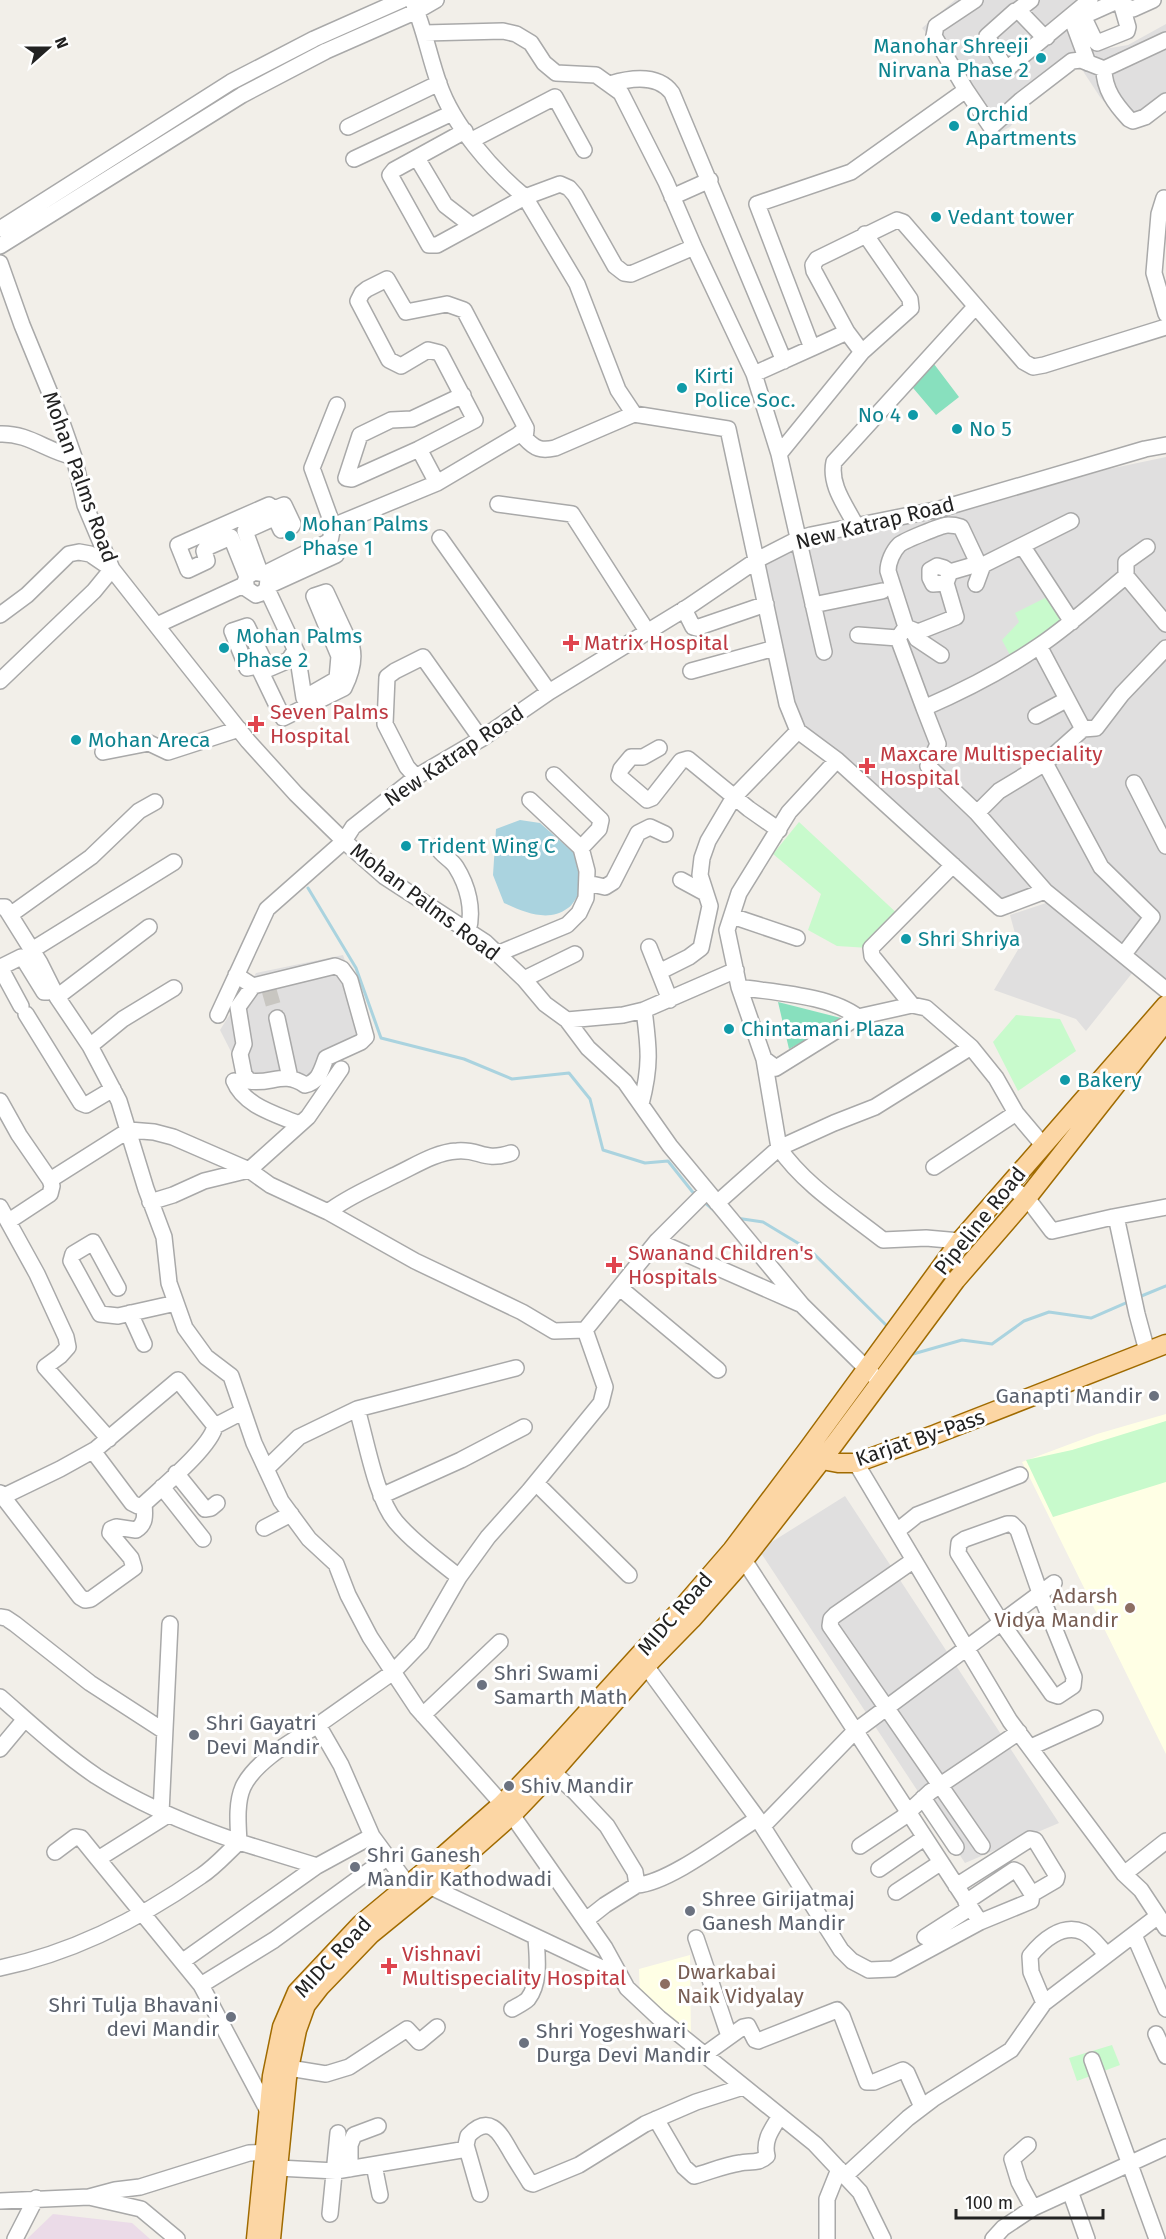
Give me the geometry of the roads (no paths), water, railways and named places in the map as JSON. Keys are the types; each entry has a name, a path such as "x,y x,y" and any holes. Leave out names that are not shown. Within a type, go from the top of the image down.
{"main road":[{"name":"Pipeline Road","path":"815,1454 866,1369 960,1241 1166,1005"},
{"name":"Pipeline Road","path":"815,1454 881,1382 975,1255 1027,1198 1166,1021"},
{"name":"Karjat By-Pass","path":"815,1454 838,1463 856,1463 1166,1344"},
{"name":"MIDC Road","path":"263,2239 289,2068 297,2030 306,2006 320,1987 417,1889 507,1809 553,1772 646,1666 692,1619 744,1560 815,1454"},
{"name":"MIDC Road","path":"507,1809 542,1762 681,1609 815,1454"},
{"name":"MIDC Road","path":"274,2158 269,2113 272,2076 282,2027 297,1992 361,1923 417,1889"}],"street":[{"path":"0,229 231,82 314,39 402,0"},
{"path":"0,246 242,95 414,5 436,0"},
{"path":"975,0 936,26 934,36 966,90 992,127 1072,61 1081,60 1107,67 1166,40"},
{"path":"1031,0 987,36 1005,68 1011,67 1090,0"},
{"path":"1116,2 1128,27 1127,31 1097,43 1085,20 1086,15 1116,2 1133,9 1153,0"},
{"path":"414,5 439,83 452,113 469,136 513,186 525,196 577,284 618,390 634,414"},
{"path":"1018,10 1042,36 1047,37"},
{"path":"1071,17 1088,63"},
{"path":"424,33 503,30 516,34 531,43 544,63 556,73 596,75 621,93 627,101 754,374 778,454 824,652"},
{"path":"1102,41 1107,67 1104,82 1111,97 1129,119 1133,121 1145,117 1166,101"},
{"path":"610,84 636,78 660,82 672,93 784,361"},
{"path":"348,127 439,83"},
{"path":"812,348 757,204 851,172 966,90"},
{"path":"584,150 555,97 417,158 394,170 390,175 429,245 437,245 525,196 560,184 569,188 615,266 624,273 631,274 694,247"},
{"path":"354,159 452,113"},
{"path":"417,158 445,204 471,225"},
{"path":"672,197 710,180"},
{"path":"1164,198 1159,214 1154,273 1166,314"},
{"path":"862,352 847,332 814,271 813,265 817,259 897,220 903,222 1024,362 1034,367 1166,327"},
{"path":"778,454 862,352 910,310 912,303 865,234"},
{"name":"Mohan Palms Road","path":"0,263 74,457 85,505 112,568 239,729 296,794 385,877 485,942 524,979 545,1004 567,1020 588,1048 625,1082 707,1201"},
{"path":"463,394 412,419 391,420 360,435 346,478 352,479 474,421 463,394 440,353 428,350 401,366 389,360 358,302 362,293 387,279 406,312 447,304 464,309 525,425 525,438 534,448 544,450 555,448 634,414 728,429 787,704 798,730 837,760 1000,908 1046,891"},
{"path":"856,526 835,486 832,474 834,462 975,307"},
{"path":"754,374 847,332"},
{"path":"160,629 257,582 328,543 333,526 312,468 336,405"},
{"path":"333,526 434,484 526,430"},
{"path":"0,434 15,434 54,452 74,457"},
{"name":"New Katrap Road","path":"218,1015 267,909 344,841 353,828 416,777 481,739 549,692 684,609 757,560 798,539 940,509 1145,449 1166,445"},
{"path":"416,450 434,484"},
{"path":"498,504 572,514 647,631"},
{"path":"257,582 245,531 275,518 281,530 292,526 284,505 274,509 269,505 178,545 188,570 207,561 204,551 206,548 231,537 297,653 304,698 337,680 345,652 353,663 344,688 283,718 265,671 289,660 297,653"},
{"path":"976,584 983,565 1071,521"},
{"path":"858,635 905,632 918,632 956,617 948,578 974,565 977,561 959,526 949,524 903,542 894,550 888,565 888,571 905,632 924,708 938,744 928,766 977,813 1046,891 1166,990"},
{"path":"440,538 549,692"},
{"path":"1023,547 1072,621"},
{"path":"1147,547 1126,562 1126,576 1166,624"},
{"path":"0,615 27,595 69,554 79,552 90,554 112,568 94,591 0,681"},
{"path":"257,582 336,555"},
{"path":"924,708 980,680 1039,646 1126,576"},
{"path":"813,605 882,591"},
{"path":"684,609 693,627 696,628 766,604"},
{"path":"905,632 942,655"},
{"path":"1039,646 1083,729"},
{"path":"691,671 775,648"},
{"path":"977,813 999,791 1045,763 1083,729 1096,728 1122,694 1166,648"},
{"path":"416,777 407,767 385,724 387,677 395,671 423,657 481,739"},
{"path":"1036,716 1066,700"},
{"path":"103,752 149,743 168,752 239,729"},
{"path":"659,972 689,957 701,948 710,906 700,875 702,858 708,841 734,797 798,730"},
{"path":"659,748 643,757 631,758 620,773 620,776 647,800 652,798 684,759 688,759 779,830"},
{"path":"837,760 789,812 739,893 728,930 739,987 764,1059 779,1148 788,1161 823,1193 883,1240 926,1238 960,1241"},
{"path":"1045,763 1101,867 1159,917 1124,954"},
{"path":"554,775 601,820 599,829 581,848"},
{"path":"1134,783 1166,846"},
{"path":"496,954 567,925 579,913 586,898 587,871 581,848 530,800"},
{"path":"155,801 139,811 91,857 5,911 32,950 113,1089 129,1130 150,1202 164,1237 169,1283 185,1328 206,1357 231,1376 242,1412 281,1501 309,1539 336,1564 348,1595 393,1672 423,1715 507,1809 605,1948 627,1988 659,2018 815,2144 860,2192 879,2238"},
{"path":"587,883 605,887 610,885 638,833 643,829 650,827 665,834"},
{"path":"436,847 443,857 456,867 470,902 471,920 468,931"},
{"path":"32,950 174,862"},
{"path":"912,1005 872,956 871,948 953,865"},
{"path":"681,880 705,893"},
{"path":"732,916 796,938"},
{"path":"113,1089 86,1105 81,1103 24,1010 2,969 7,963 21,957 44,992 55,993 149,927"},
{"path":"649,948 670,1000"},
{"path":"524,979 574,954"},
{"path":"334,966 342,969 350,980 366,1037 361,1042 326,1059 314,1083 305,1085 290,1078 249,1081 244,1074 240,1054 244,1044 238,1007 263,986 334,966"},
{"path":"567,1020 623,1015 644,1010 736,970"},
{"path":"236,975 263,986"},
{"path":"739,987 800,996 847,1008 858,1017"},
{"path":"90,1046 123,1019 174,988"},
{"path":"764,1059 776,1068 858,1017 912,1005 926,1008 971,1047 996,1078 1016,1113 1043,1145"},
{"path":"641,1104 648,1075 649,1048 644,1010"},
{"path":"277,1018 290,1078"},
{"path":"50,1180 129,1130 154,1132 173,1137 249,1170 279,1189 328,1212 415,1261 522,1312 555,1331 585,1330 657,1241 779,1148 874,1107 971,1047"},
{"path":"150,1202 173,1195 204,1181 249,1170 308,1117 341,1069"},
{"path":"234,1082 244,1098 299,1124"},
{"path":"0,1101 19,1135 50,1180 51,1186 50,1194 9,1221"},
{"path":"934,1167 1016,1113"},
{"path":"328,1212 361,1190 433,1157 456,1151 474,1151 487,1157 497,1158 511,1153"},
{"path":"1008,1186 1027,1198 1052,1231 1166,1207"},
{"path":"707,1201 758,1250 802,1305 881,1382"},
{"path":"0,1207 66,1337 68,1347 45,1367 109,1439"},
{"path":"1113,1217 1117,1221 1147,1351"},
{"path":"657,1241 802,1305"},
{"path":"118,1288 93,1242 73,1254 71,1261 100,1314 112,1316 176,1303"},
{"path":"620,1288 718,1370"},
{"path":"130,1313 144,1344"},
{"path":"0,1968 35,1961 107,1932 203,1875 239,1842 238,1813 243,1786 260,1765 393,1672 421,1642 459,1577 488,1536 536,1483 601,1403 605,1387 585,1330"},
{"path":"266,1468 299,1437 357,1409 516,1368"},
{"path":"93,1451 132,1503 138,1506 144,1504 201,1449 214,1433 215,1426 178,1380 93,1451 1,1496 80,1597 85,1600 91,1599 134,1568 131,1558 110,1533 111,1529 116,1527 136,1530 141,1527 144,1521 144,1504"},
{"path":"357,1409 381,1496 395,1522 459,1577"},
{"path":"215,1426 242,1412"},
{"path":"381,1496 461,1460 524,1426"},
{"path":"827,2239 827,2199 842,2173 922,2108 1011,2050 1044,2003 1134,1935 1162,1922 1141,1890 1127,1877 1010,1721 856,1463"},
{"path":"176,1473 205,1509 217,1503"},
{"path":"897,1531 917,1515 1020,1475"},
{"path":"536,1483 629,1575"},
{"path":"162,1487 202,1539"},
{"path":"264,1528 291,1514"},
{"path":"1007,1524 1016,1526 1040,1593 1075,1682 1069,1690 1058,1696 1052,1694 1001,1622 958,1553 959,1543 1007,1524"},
{"path":"744,1560 854,1732 928,1839 944,1854"},
{"path":"914,1560 835,1614 830,1622 835,1636 887,1707 982,1846"},
{"path":"646,1666 763,1826 854,1732 1054,1583"},
{"path":"0,1617 15,1624 90,1683 164,1731"},
{"path":"164,1814 164,1731 170,1624"},
{"path":"423,1715 500,1642"},
{"path":"0,1697 97,1777 164,1814 239,1842 317,1866"},
{"path":"1031,1747 1095,1718"},
{"path":"0,1749 25,1719"},
{"path":"318,1725 341,1765 372,1836 417,1889 536,1937 621,1977"},
{"path":"861,1846 914,1818 925,1801 941,1786 1019,1732"},
{"path":"553,1772 607,1826 635,1872 637,1885"},
{"path":"925,1801 956,1886 980,1922"},
{"path":"98,1859 164,1814"},
{"path":"586,1920 637,1885 648,1884 668,1876 759,1821"},
{"path":"759,1821 841,1950 852,1961 868,1970 893,1969 980,1922 1031,1901 1032,1894 1018,1872 1014,1870 925,1937"},
{"path":"183,1961 317,1866 372,1836"},
{"path":"55,1852 75,1837 84,1841 183,1961 201,1985 269,2113"},
{"path":"879,1869 928,1839"},
{"path":"956,1886 1030,1839 1035,1840 1057,1878 1032,1894"},
{"path":"1127,1877 1166,1841"},
{"path":"1127,1877 1166,1849"},
{"path":"896,1892 944,1854"},
{"path":"201,1985 274,1940 388,1857"},
{"path":"1044,2003 1031,1972 1030,1956 1049,1936 1062,1931 1084,1932 1107,1955"},
{"path":"1134,1935 1166,2009"},
{"path":"512,2009 528,1999 534,1988 537,1974 536,1937"},
{"path":"696,1938 729,2036"},
{"path":"705,2055 746,2026 758,2041 837,2010 842,2016 867,2082 874,2082 903,2070 910,2079 922,2108"},
{"path":"289,2068 326,2074 349,2067 407,2029 419,2042 437,2027"},
{"path":"1156,2034 1166,2056"},
{"path":"1092,2060 1157,2239"},
{"path":"480,2194 466,2140 476,2129 487,2126 497,2129 532,2184 579,2165 645,2124 696,2102 743,2087"},
{"path":"656,2119 684,2167 694,2176 741,2162 752,2163 764,2159 767,2156 765,2146 767,2140 780,2116"},
{"path":"330,2214 354,2135 378,2126"},
{"path":"338,2133 343,2170"},
{"path":"1028,2145 1011,2159 1019,2182 1033,2208"},
{"path":"993,2239 1003,2228 1033,2208 1166,2147"},
{"path":"0,2201 88,2197 140,2187 249,2153 343,2170 467,2149"},
{"path":"374,2165 381,2195"},
{"path":"1070,2191 1087,2239"},
{"path":"88,2197 141,2209 177,2239"},
{"path":"15,2239 36,2198"}],"water":[{"path":"520,820 540,823 574,853 580,893 570,907 552,915 536,915 504,903 493,875 496,829"}],"waterway":[{"path":"308,888 356,968 381,1038 464,1059 512,1079 569,1073 590,1099 603,1150 645,1163 668,1161 695,1195"},
{"path":"703,1201 716,1212"},
{"path":"736,1218 763,1222 811,1251 886,1325"},
{"path":"1139,1297 1166,1286"},
{"path":"913,1354 962,1340 992,1344 1024,1321 1049,1312 1091,1318 1130,1301"}],"tunnel":[{"path":"269,990 277,1018"}],"place":[{"name":"Manohar Shreeji Nirvana Phase 2","path":"1041,58"},
{"name":"Orchid Apartments","path":"954,126"},
{"name":"Vedant tower","path":"936,217"},
{"name":"Kirti Police Soc.","path":"682,388"},
{"name":"No 4","path":"913,415"},
{"name":"No 5","path":"957,429"},
{"name":"Mohan Palms Phase 1","path":"290,536"},
{"name":"Matrix Hospital","path":"571,643"},
{"name":"Mohan Palms Phase 2","path":"224,648"},
{"name":"Seven Palms Hospital","path":"256,724"},
{"name":"Mohan Areca","path":"76,740"},
{"name":"Maxcare Multispeciality Hospital","path":"867,766"},
{"name":"Trident Wing C","path":"406,846"},
{"name":"Shri Shriya","path":"906,939"},
{"name":"Chintamani Plaza","path":"729,1029"},
{"name":"Bakery","path":"1065,1080"},
{"name":"Swanand Children's Hospitals","path":"614,1265"},
{"name":"Ganapti Mandir","path":"1154,1396"},
{"name":"Adarsh Vidya Mandir","path":"1130,1608"},
{"name":"Shri Swami Samarth Math","path":"482,1685"},
{"name":"Shri Gayatri Devi Mandir","path":"194,1735"},
{"name":"Shiv Mandir","path":"509,1786"},
{"name":"Shri Ganesh Mandir Kathodwadi","path":"355,1867"},
{"name":"Shree Girijatmaj Ganesh Mandir","path":"690,1911"},
{"name":"Vishnavi Multispeciality Hospital","path":"389,1966"},
{"name":"Dwarkabai Naik Vidyalay","path":"665,1984"},
{"name":"Shri Tulja Bhavani devi Mandir","path":"231,2017"},
{"name":"Shri Yogeshwari Durga Devi Mandir","path":"524,2043"}]}
